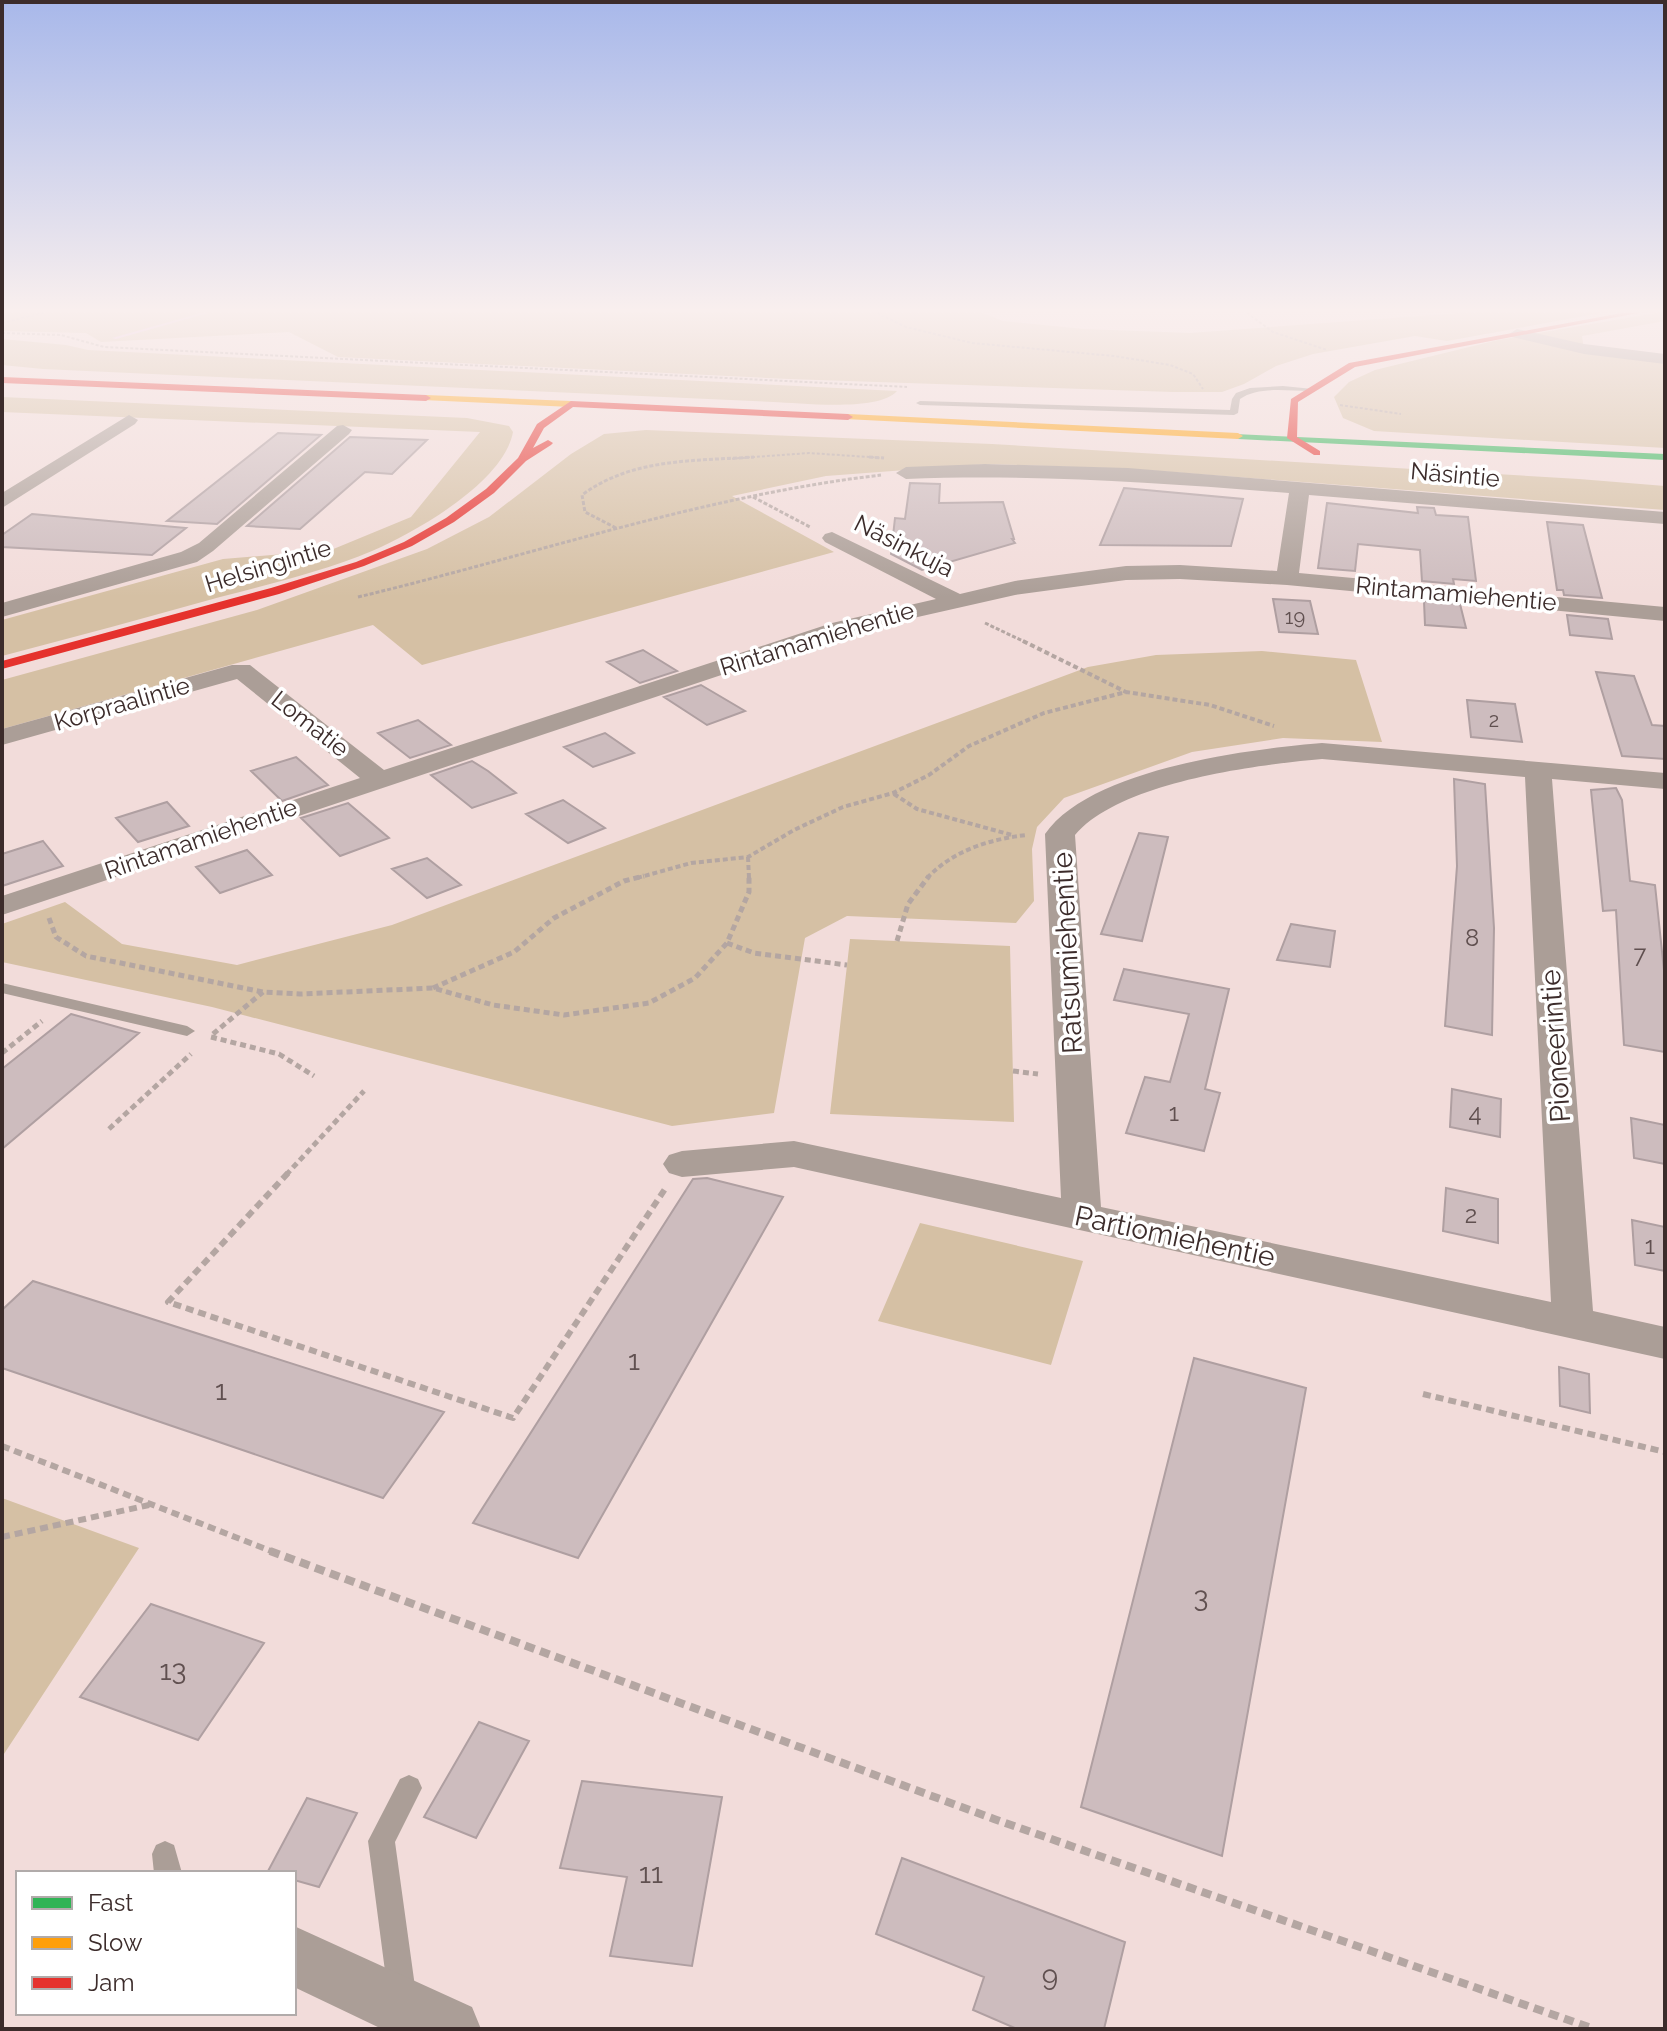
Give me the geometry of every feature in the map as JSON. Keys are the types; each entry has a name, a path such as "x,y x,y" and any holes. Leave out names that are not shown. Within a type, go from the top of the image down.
{"main road":[{"path":"402,408 550,414"},
{"path":"530,408 1292,438 1319,421 1327,408"},
{"path":"1292,438 1294,408"},
{"path":"1302,408 1319,421 1665,470"},
{"path":"572,410 713,423"},
{"name":"Helsingintie","path":"522,459 529,435 550,414 572,410"},
{"name":"Helsingintie","path":"542,448 572,410"},
{"path":"632,426 713,423 1319,421 1665,457"},
{"name":"Helsingintie","path":"2,665 275,591 360,564 408,544 450,520 490,491 522,459 542,448 564,442"}],"street":[{"path":"2,502 129,420"},
{"path":"2,610 189,557 206,547 343,430"},
{"name":"Näsintie","path":"906,473 959,470 1128,474 1665,518"},
{"path":"1287,578 1300,488"},
{"name":"Näsinkuja","path":"832,538 953,599"},
{"name":"Rintamamiehentie","path":"2,906 840,628 953,599 1126,573 1180,572 1287,578 1665,614"},
{"name":"Lomatie","path":"241,670 378,779"},
{"name":"Korpraalintie","path":"2,737 241,670"},
{"name":"Ratsumiehentie","path":"1082,1216 1060,834 1072,820 1108,799 1155,781 1249,757 1322,751 1665,781"},
{"name":"Pioneerintie","path":"1538,768 1573,1324"},
{"name":"Partiomiehentie","path":"682,1164 794,1154 1665,1343"},
{"path":"296,1957 427,2019"}],"lane":[{"path":"1070,408 1234,413 1234,408"},
{"path":"1290,408 1319,421"},
{"path":"2,988 187,1031"},
{"path":"409,1788 381,1841 427,2019"}],"path":[{"path":"1319,421 1414,416"},
{"path":"617,529 585,512 582,495 602,480 645,465 809,453 867,456 959,470"},
{"path":"349,599 407,587 617,529 753,497 835,480 906,473"},
{"path":"753,497 832,538"},
{"path":"953,599 961,612 1126,692 1210,705 1284,729"},
{"path":"433,988 514,952 554,918 624,881 691,863 748,857 794,830 843,807 893,793 929,775 969,746 1044,713 1126,692"},
{"path":"893,793 917,809 1014,836"},
{"path":"897,941 910,900 938,868 968,847 1014,836 1060,834"},
{"path":"54,889 49,927 59,943 86,956 263,992 300,994 433,988 493,1005 564,1015 649,1003 695,978 727,943 749,892 748,857"},
{"path":"727,943 754,953 847,965"},
{"path":"109,1129 263,992"},
{"path":"2,1053 66,1002"},
{"path":"187,1031 279,1054 314,1076"},
{"path":"364,1091 168,1302 513,1418 682,1164"},
{"path":"1423,1394 1665,1452"},
{"path":"2,1446 355,1585 1210,1897 1594,2029"},
{"path":"2,1537 150,1505"}],"shaded area":[{"path":"2,408 241,408 467,418 509,426 513,432 506,451 476,487 434,518 372,551 297,577 2,656 2,620 223,559 331,550 411,517 480,432 2,412"},
{"path":"1339,408 1665,408 1665,448 1374,431 1343,418"},
{"path":"646,430 992,444 1579,479 1665,486 1665,510 1132,469 986,464 826,476 732,496 834,552 422,665 373,625 2,729 2,680 257,610 427,549 489,517 571,454 604,434"},
{"path":"1262,651 1356,660 1382,742 1283,738 1192,752 1064,798 1037,827 1032,849 1034,901 1016,923 847,916 805,938 774,1113 672,1126 212,1007 2,962 2,924 65,902 122,944 237,965 392,925 1088,667 1156,655"},
{"path":"850,939 1010,946 1014,1122 830,1114"},
{"path":"920,1223 1083,1261 1051,1365 878,1321"},
{"path":"2,1498 139,1548 2,1757"}],"building":[{"path":"278,433 321,435 217,524 167,521"},
{"path":"350,437 427,440 392,474 365,472 300,529 247,526"},
{"path":"910,483 940,484 939,503 1003,502 1015,543 922,570 891,554 895,518 905,519"},
{"path":"1124,488 1243,499 1231,546 1100,545"},
{"path":"1327,503 1418,513 1417,507 1434,508 1436,515 1468,517 1476,581 1453,579 1454,584 1422,581 1420,550 1358,544 1355,571 1318,568"},
{"path":"32,514 186,528 152,555 2,547 2,535"},
{"path":"1547,522 1583,525 1602,598 1564,595 1563,590 1557,590"},
{"path":"1273,599 1310,601 1318,634 1279,632"},
{"path":"1424,601 1460,604 1466,628 1425,625"},
{"path":"1567,615 1608,619 1612,639 1570,635"},
{"path":"643,650 677,671 640,683 607,662"},
{"path":"1596,672 1634,676 1652,725 1665,726 1665,759 1622,756"},
{"path":"701,685 745,711 707,725 664,697"},
{"path":"1467,700 1515,704 1522,742 1471,737"},
{"path":"418,720 451,745 410,758 378,733"},
{"path":"605,733 634,753 593,767 564,747"},
{"path":"296,757 328,785 282,801 251,771"},
{"path":"472,761 516,793 472,808 431,775"},
{"path":"1454,779 1485,784 1494,928 1492,1035 1445,1026 1457,866"},
{"path":"1616,788 1622,800 1630,881 1655,885 1665,980 1665,1052 1624,1045 1616,910 1603,911 1591,790"},
{"path":"563,800 605,828 568,843 526,814"},
{"path":"167,802 189,826 138,842 116,818"},
{"path":"348,803 389,838 340,856 301,818"},
{"path":"1139,833 1168,837 1142,941 1101,934"},
{"path":"43,841 63,866 2,886 2,854"},
{"path":"247,850 272,875 220,893 196,867"},
{"path":"427,858 461,885 427,898 392,869"},
{"path":"1291,924 1335,931 1330,967 1277,960"},
{"path":"1124,969 1229,989 1205,1089 1220,1093 1204,1151 1126,1133 1145,1077 1170,1082 1189,1014 1114,1000"},
{"path":"71,1014 139,1033 2,1149 2,1069"},
{"path":"1452,1089 1501,1099 1500,1137 1450,1127"},
{"path":"1631,1118 1665,1125 1665,1164 1634,1158"},
{"path":"707,1178 783,1197 578,1558 473,1523 693,1179"},
{"path":"1446,1188 1498,1199 1498,1243 1443,1231"},
{"path":"1632,1220 1665,1227 1665,1271 1635,1265"},
{"path":"33,1281 444,1412 383,1498 2,1368 2,1310"},
{"path":"1194,1358 1306,1388 1222,1856 1081,1807"},
{"path":"1559,1367 1589,1374 1590,1413 1560,1406"},
{"path":"151,1604 264,1643 198,1740 80,1697"},
{"path":"479,1722 529,1741 476,1838 424,1817"},
{"path":"582,1781 722,1797 692,1966 610,1956 627,1877 560,1868"},
{"path":"307,1798 357,1813 319,1887 296,1881 296,1871 268,1871"},
{"path":"902,1858 1125,1942 1104,2029 1017,2029 973,2010 984,1977 876,1934"}],"traffic: fast":[{"path":"1238,436 1665,457"}],"traffic: slow":[{"path":"848,417 1238,436"}],"traffic: jam":[{"path":"522,459 540,426 566,408"},
{"path":"652,408 848,417"},
{"path":"1294,408 1292,438 1317,453"},
{"path":"2,665 275,591 360,564 408,544 450,520 490,491 522,459 548,443"}]}
